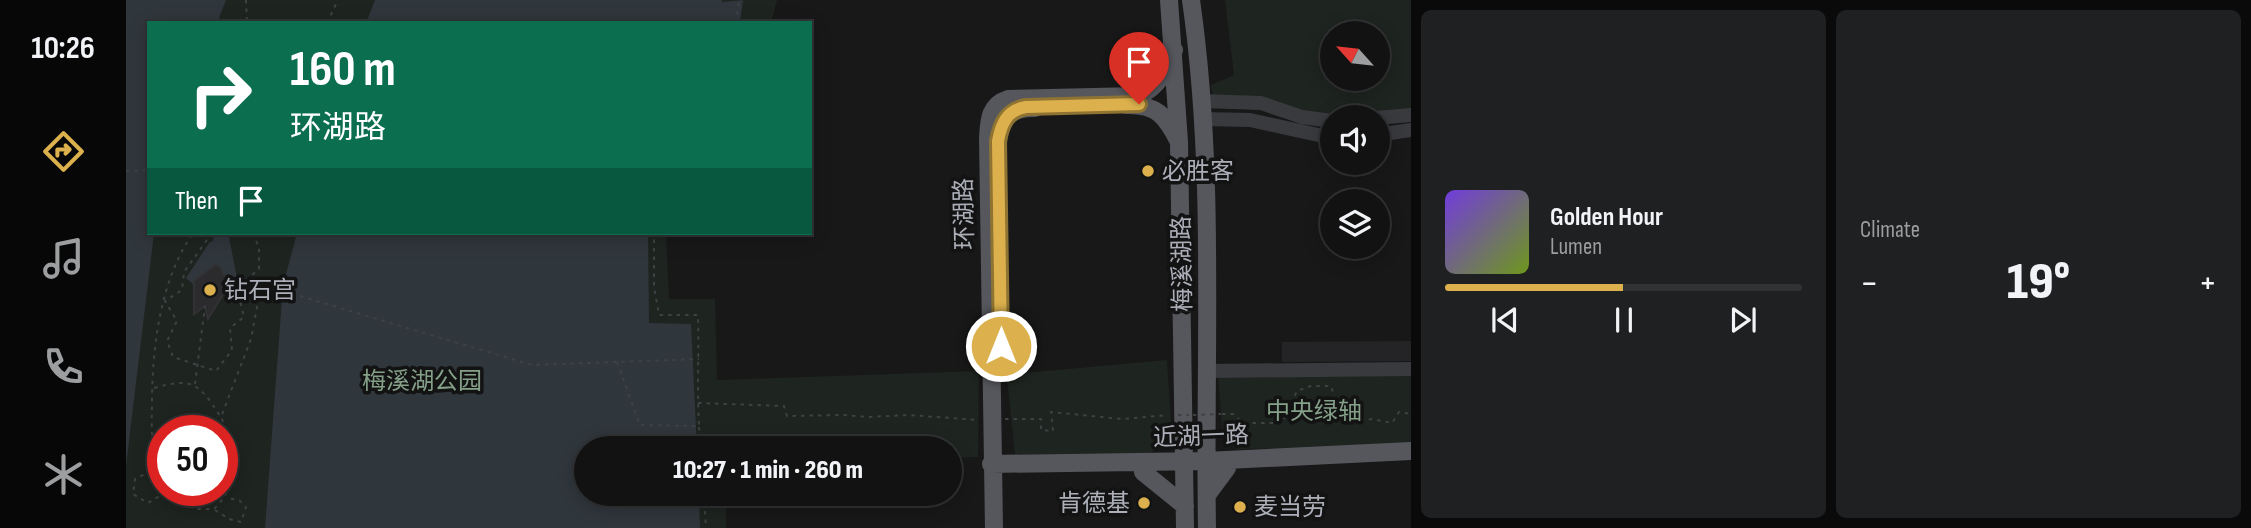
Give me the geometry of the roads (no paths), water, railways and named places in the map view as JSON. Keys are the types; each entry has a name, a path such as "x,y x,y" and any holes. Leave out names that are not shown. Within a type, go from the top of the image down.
{"main road":[{"name":"梅溪湖路","path":"1169,0 1179,142 1185,528"},
{"name":"梅溪湖路","path":"1191,0 1203,110 1208,528"},
{"name":"环湖路","path":"994,528 996,469 988,138 990,114 1001,102 1008,99 1138,96 1155,86 1167,68 1174,50"},
{"name":"环湖路","path":"995,420 1001,321 998,141 1003,122 1013,111 1026,107 1147,105 1164,118 1179,142"},
{"path":"1184,436 1147,467 1185,506"},
{"path":"1207,442 1228,464 1207,495"},
{"name":"近湖一路","path":"1228,464 1411,451"},
{"name":"近湖一路","path":"996,469 1411,460"},
{"name":"环湖路","path":"996,469 1004,528"}],"street":[{"path":"1203,110 1261,103 1302,117 1320,119"},
{"path":"1203,110 1320,135"},
{"path":"1390,117 1411,116"},
{"path":"1390,133 1411,130"},
{"path":"1208,371 1411,369"}],"place":[{"name":"必胜客","path":"1148,171"},
{"name":"钻石宫","path":"210,290"},
{"name":"肯德基","path":"1144,503"},
{"name":"麦当劳","path":"1240,507"}],"park label":[{"name":"梅溪湖公园","path":"422,381"},
{"name":"中央绿轴","path":"1314,411"}]}
